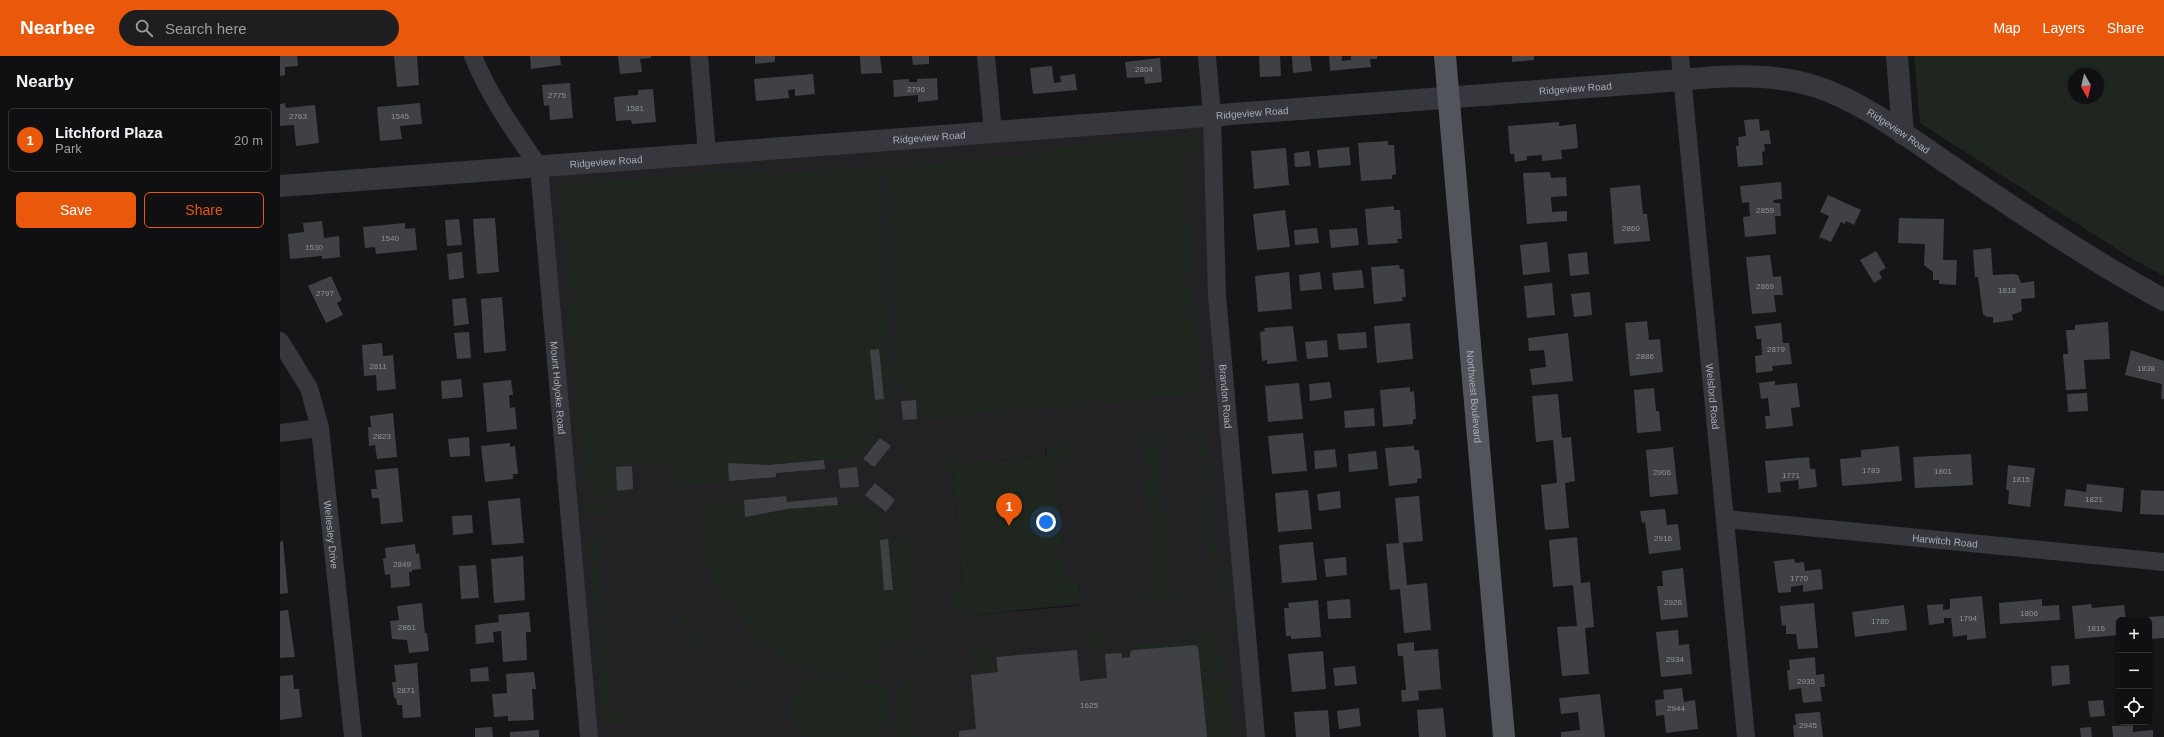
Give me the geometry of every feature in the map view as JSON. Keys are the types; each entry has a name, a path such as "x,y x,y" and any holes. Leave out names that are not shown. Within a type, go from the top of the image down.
{"main road":[{"name":"Northwest Boulevard","path":"1445,56 1504,737"}],"street":[{"name":"Mount Holyoke Road","path":"473,56 479,70 511,126 539,167 589,737"},
{"path":"699,56 707,153"},
{"path":"986,56 993,132"},
{"name":"Brandon Road","path":"1207,56 1212,115 1217,295 1256,737"},
{"name":"Welsford Road","path":"1680,56 1746,737"},
{"path":"1897,56 1903,134"},
{"name":"Ridgeview Road","path":"280,186 1449,96 1682,80 1714,76 1753,77 1813,86 1831,92 1872,114 2133,283 2164,300"},
{"name":"Wellesley Drive","path":"280,341 309,388 320,428 353,737"},
{"path":"280,433 320,428"},
{"name":"Harwitch Road","path":"1726,519 2164,562"}],"shaded area":[{"path":"1914,56 2164,56 2164,276 2134,260 1920,123"},
{"path":"1212,115 1256,737 589,737 539,167","holes":["1066,444 1068,460 1056,463 1066,581 1079,581 1081,603 1077,606 973,615 959,611 952,602 950,594 953,590 963,590 953,472 953,455 954,465 1046,457 1045,448"]},
{"path":"1190,136 1199,141 1201,147 1191,149 1188,154 1189,242 1202,391 1199,394 917,419 915,392 902,393 882,167 1037,155 1060,146"},
{"path":"876,167 896,398 877,400 880,431 857,459 825,462 825,469 776,473 776,477 678,485 676,485 674,462 616,467 617,491 629,490 629,494 585,498 558,184 753,170 765,174 778,175"},
{"path":"1205,430 1220,590 1214,591 1209,548 1209,525 1205,502 1207,490 1203,477 1204,473 1201,457 1201,437 1191,438 1188,435 1190,432"},
{"path":"1170,435 1169,439 1158,441 1171,591 1182,591 1184,594 1181,596 1143,599 1143,595 1155,593 1142,442 1130,443 1129,440 1131,437"},
{"path":"1064,443 1067,445 1069,459 1067,462 1056,463 1066,580 1079,581 1081,604 973,615 960,611 952,603 950,594 953,590 963,589 953,472 940,472 941,459 948,454 952,454 954,465 1046,457 1047,444"},
{"path":"786,496 787,502 837,497 838,504 867,501 878,511 881,540 908,538 917,637 888,641 888,676 877,679 876,677 871,677 871,679 856,679 856,677 851,676 850,679 819,673 788,663 789,660 768,649 753,637 741,621 731,600 724,604 713,580 706,556 699,504"},
{"path":"607,502 606,514 587,516 586,504"},
{"path":"607,533 610,534 609,538 597,541 613,716 624,716 626,718 623,722 605,723 589,536"},
{"path":"1234,567 1235,583 1226,591 1223,568"},
{"path":"681,608 684,609 707,644 705,649 695,650 693,624 680,623 679,611"},
{"path":"1228,612 1237,617 1241,632 1229,633"},
{"path":"1105,630 1106,648 1090,649 1089,631"},
{"path":"1220,632 1223,634 1226,671 1224,673 1201,675 1195,636 1197,634"},
{"path":"1187,635 1190,636 1191,645 1133,650 1132,652 1131,641 1133,639 1135,645 1185,641"},
{"path":"935,644 927,651 917,652 920,679 912,680 917,737 901,737 897,693 915,670 913,646"},
{"path":"990,648 991,658 994,658 995,672 973,674 971,649"},
{"path":"730,671 733,671 754,687 754,690 743,692 742,679 730,679 728,675"},
{"path":"822,679 877,684 889,687 891,706 884,737 805,737 795,722 793,704 795,692 807,681"},
{"path":"1227,679 1232,737 1207,737 1201,680"}],"building":[{"path":"280,56 297,56 298,66 285,67 285,75 280,76"},
{"path":"394,56 417,56 419,85 397,87"},
{"path":"530,56 560,56 561,65 531,69"},
{"path":"618,56 651,56 651,58 640,59 642,72 620,74"},
{"path":"755,56 775,56 775,62 755,64"},
{"path":"860,56 880,56 882,73 861,74"},
{"path":"912,56 929,56 929,64 913,65"},
{"path":"1259,56 1280,56 1281,76 1260,77"},
{"path":"1292,56 1310,56 1312,71 1293,73"},
{"path":"1329,56 1342,56 1342,61 1351,60 1351,56 1377,56 1377,59 1370,59 1371,67 1330,71"},
{"path":"1512,56 1534,56 1534,60 1512,62"},
{"path":"1160,58 1162,82 1145,84 1144,77 1127,78 1125,62"},
{"path":"1052,66 1054,83 1061,82 1060,76 1075,74 1077,90 1033,94 1030,68"},
{"path":"813,74 815,94 795,96 795,89 788,90 789,98 756,101 754,79"},
{"path":"937,78 938,100 918,102 918,95 894,97 893,80 909,79 909,82 917,82 917,79"},
{"path":"570,83 573,118 550,120 549,105 544,106 542,85"},
{"path":"653,89 656,122 632,124 631,120 616,121 614,97 638,95 638,90"},
{"path":"285,103 286,108 315,105 319,143 296,146 294,125 280,126 280,104"},
{"path":"420,103 422,124 400,126 402,139 380,141 377,107"},
{"path":"1759,119 1760,131 1769,130 1771,144 1764,144 1765,151 1762,152 1763,165 1738,167 1736,146 1739,146 1738,137 1746,136 1744,120"},
{"path":"1559,122 1559,126 1576,124 1578,148 1561,150 1562,159 1542,161 1542,155 1527,156 1527,160 1515,162 1514,154 1510,154 1508,126"},
{"path":"1388,141 1388,145 1394,145 1396,174 1392,175 1392,179 1361,181 1358,143"},
{"path":"1349,147 1351,165 1319,168 1317,150"},
{"path":"1286,148 1289,185 1254,189 1251,151"},
{"path":"1309,151 1311,166 1295,167 1294,153"},
{"path":"1550,172 1551,178 1566,177 1567,196 1551,197 1552,212 1567,211 1567,221 1527,224 1523,173"},
{"path":"1781,182 1782,199 1773,200 1774,203 1780,203 1781,216 1775,216 1776,234 1745,237 1743,217 1750,216 1749,202 1742,203 1740,186"},
{"path":"1640,185 1643,214 1647,214 1650,241 1614,244 1610,188"},
{"path":"1828,195 1861,210 1854,225 1846,221 1845,224 1841,222 1831,242 1819,237 1829,216 1820,212"},
{"path":"1394,206 1394,210 1400,210 1402,239 1397,239 1398,243 1368,245 1365,209"},
{"path":"1285,210 1290,247 1257,250 1253,214"},
{"path":"495,218 499,272 477,274 473,219"},
{"path":"1899,218 1944,219 1943,260 1957,260 1956,285 1939,284 1939,280 1933,280 1933,272 1924,265 1925,244 1898,243"},
{"path":"459,219 462,245 447,246 445,220"},
{"path":"322,221 324,238 339,236 340,257 322,259 322,256 290,259 288,234 304,232 303,223"},
{"path":"405,223 405,229 415,228 417,250 376,254 375,247 365,248 363,227"},
{"path":"1317,228 1319,243 1295,245 1294,230"},
{"path":"1357,228 1359,245 1331,248 1329,230"},
{"path":"1547,242 1550,272 1523,275 1520,245"},
{"path":"1991,248 1993,275 2018,275 2021,283 2034,281 2035,298 2021,299 2022,311 2012,315 2013,320 1993,323 1993,317 1987,317 1983,314 1978,277 1975,277 1973,250"},
{"path":"1876,251 1886,268 1879,272 1882,278 1874,283 1860,260"},
{"path":"462,252 464,278 449,280 447,254"},
{"path":"1587,252 1589,274 1570,276 1568,254"},
{"path":"1770,255 1773,277 1781,276 1783,295 1774,295 1776,312 1752,314 1746,257"},
{"path":"1399,265 1400,269 1404,269 1406,297 1402,297 1403,301 1374,304 1371,267"},
{"path":"1362,270 1364,288 1334,290 1332,273"},
{"path":"1289,272 1292,309 1258,312 1255,276"},
{"path":"1320,272 1322,289 1300,291 1299,275"},
{"path":"331,276 342,300 337,303 343,315 326,323 308,286"},
{"path":"1552,283 1555,315 1527,318 1524,286"},
{"path":"1590,292 1592,315 1574,317 1571,294"},
{"path":"502,297 506,351 484,353 481,299"},
{"path":"466,298 469,324 454,326 452,299"},
{"path":"1647,321 1649,340 1660,339 1663,372 1630,376 1625,323"},
{"path":"2108,322 2110,359 2084,360 2086,389 2066,390 2063,354 2068,354 2066,330 2075,330 2075,325"},
{"path":"1410,323 1413,359 1377,363 1374,326"},
{"path":"1781,323 1783,343 1789,343 1792,364 1772,366 1773,371 1756,373 1755,356 1762,355 1761,339 1757,339 1755,326"},
{"path":"1293,326 1297,361 1267,364 1267,360 1262,361 1260,332 1265,331 1264,328"},
{"path":"469,332 471,358 457,359 454,333"},
{"path":"1366,332 1367,348 1339,350 1337,334"},
{"path":"1568,333 1573,381 1532,385 1530,369 1546,367 1544,350 1529,351 1528,338"},
{"path":"1327,340 1328,357 1307,359 1305,342"},
{"path":"382,343 383,356 393,355 396,389 377,391 376,375 364,376 362,345"},
{"path":"879,349 884,399 875,400 870,350"},
{"path":"2131,350 2164,361 2164,399 2161,399 2162,384 2125,375"},
{"path":"461,379 463,397 442,399 441,381"},
{"path":"511,380 513,395 509,395 510,408 515,407 517,429 487,432 483,383"},
{"path":"1775,381 1775,385 1797,383 1800,407 1791,408 1793,426 1766,429 1765,416 1770,416 1768,398 1761,399 1759,383"},
{"path":"1330,382 1332,398 1310,401 1309,384"},
{"path":"1299,383 1303,419 1268,422 1265,386"},
{"path":"1410,387 1410,392 1414,391 1416,419 1413,419 1413,424 1383,427 1380,390"},
{"path":"1654,388 1656,411 1659,411 1661,431 1637,433 1634,390"},
{"path":"2087,393 2088,411 2068,412 2067,394"},
{"path":"1558,394 1562,438 1571,437 1575,481 1565,483 1569,528 1545,530 1541,485 1557,483 1553,440 1536,442 1532,396"},
{"path":"916,400 917,419 903,420 901,401"},
{"path":"1374,408 1375,426 1345,428 1344,411"},
{"path":"393,413 397,457 377,459 375,445 369,446 368,427 371,427 370,416"},
{"path":"1303,433 1307,471 1272,474 1268,436"},
{"path":"469,437 470,456 450,457 448,439"},
{"path":"880,438 891,446 874,467 863,459"},
{"path":"510,443 510,447 515,446 518,474 513,474 513,479 485,482 481,446"},
{"path":"1414,446 1414,450 1419,450 1422,478 1417,479 1417,483 1389,486 1385,448"},
{"path":"1899,446 1902,481 1842,486 1840,459 1861,457 1861,450"},
{"path":"1673,447 1678,494 1650,497 1646,450"},
{"path":"1335,449 1337,467 1315,469 1314,451"},
{"path":"1376,451 1378,469 1349,472 1348,454"},
{"path":"1971,454 1973,485 1915,488 1913,457"},
{"path":"1809,457 1810,469 1815,469 1817,487 1799,489 1798,480 1780,482 1781,492 1768,493 1765,461"},
{"path":"824,460 825,469 776,473 776,477 729,481 728,463 769,465"},
{"path":"2008,465 2035,468 2030,507 2008,504 2009,490 2006,490"},
{"path":"632,466 633,489 617,491 616,467"},
{"path":"857,467 859,487 840,488 838,469"},
{"path":"398,468 403,522 381,524 379,498 372,498 371,489 377,489 375,470"},
{"path":"875,483 895,500 886,512 865,495"},
{"path":"2087,484 2124,488 2122,512 2064,506 2066,489 2086,492"},
{"path":"1308,490 1312,529 1278,532 1275,493"},
{"path":"2141,490 2164,491 2164,515 2140,514"},
{"path":"1340,491 1341,508 1319,511 1317,494"},
{"path":"786,496 787,502 837,497 838,505 787,509 745,517 744,500"},
{"path":"1419,496 1423,541 1403,543 1407,585 1427,583 1431,630 1404,633 1400,589 1390,590 1386,544 1399,543 1395,498"},
{"path":"520,498 524,543 492,545 488,501"},
{"path":"1665,509 1667,525 1678,524 1681,550 1649,554 1645,522 1642,523 1640,511"},
{"path":"472,515 473,533 453,535 452,516"},
{"path":"1577,537 1581,583 1590,582 1594,627 1585,628 1589,674 1562,676 1557,627 1577,626 1573,585 1553,587 1549,540"},
{"path":"888,539 893,590 884,590 880,540"},
{"path":"283,541 288,593 280,594 280,542"},
{"path":"1313,542 1317,580 1282,583 1279,545"},
{"path":"415,544 416,554 419,553 421,569 412,570 412,572 409,572 410,586 391,588 390,574 385,575 383,559 386,558 385,548"},
{"path":"523,556 525,600 494,603 491,559"},
{"path":"1346,557 1347,575 1326,577 1324,559"},
{"path":"1794,559 1795,563 1804,562 1805,571 1821,569 1823,589 1803,592 1803,585 1791,587 1791,592 1778,593 1774,561"},
{"path":"476,565 479,598 461,599 459,566"},
{"path":"1683,568 1688,617 1661,620 1657,586 1663,586 1662,571"},
{"path":"1982,596 1986,638 1967,640 1967,635 1953,637 1951,618 1944,618 1944,623 1929,625 1927,605 1943,604 1943,610 1950,609 1950,599"},
{"path":"1350,599 1351,618 1328,619 1327,601"},
{"path":"2042,599 2042,606 2059,605 2060,620 2000,624 1999,603"},
{"path":"1318,600 1321,637 1291,639 1291,636 1286,636 1284,608 1289,608 1288,603"},
{"path":"422,603 425,633 427,633 429,651 409,653 407,640 392,639 390,621 399,620 397,606"},
{"path":"1814,603 1818,648 1798,649 1796,634 1786,634 1786,625 1782,626 1780,606"},
{"path":"2091,604 2092,608 2124,605 2126,617 2116,617 2116,635 2075,639 2072,606"},
{"path":"1904,605 1907,630 1855,637 1852,612"},
{"path":"288,610 295,657 280,658 280,611"},
{"path":"529,612 531,632 526,632 527,660 503,662 501,631 493,632 494,642 476,644 475,625 499,622 498,615"},
{"path":"2164,616 2164,638 2152,639 2152,617 2148,617"},
{"path":"1678,630 1679,645 1689,644 1692,674 1661,677 1656,632"},
{"path":"1414,642 1414,651 1438,649 1441,689 1418,691 1419,700 1402,702 1401,690 1406,690 1403,656 1398,656 1397,644"},
{"path":"1196,645 1196,647 1198,646 1207,737 959,737 959,731 976,729 971,675 998,672 996,657 1077,650 1080,681 1107,678 1105,654 1122,653 1122,658 1130,657 1130,652 1133,650"},
{"path":"1323,651 1326,689 1292,692 1288,654"},
{"path":"1815,657 1816,675 1824,674 1825,687 1820,687 1822,701 1803,703 1801,688 1789,690 1787,670 1790,670 1789,660"},
{"path":"417,663 421,717 403,718 402,705 397,705 396,698 394,698 392,682 396,682 394,665"},
{"path":"2069,665 2070,684 2052,686 2051,666"},
{"path":"1355,666 1357,684 1335,686 1333,668"},
{"path":"488,667 489,681 471,682 470,669"},
{"path":"534,672 536,689 532,689 534,720 508,721 508,716 494,717 492,694 507,693 506,674"},
{"path":"293,675 294,689 299,689 302,717 280,720 280,676"},
{"path":"1682,688 1684,702 1695,700 1698,729 1666,733 1664,715 1656,716 1655,700 1664,699 1663,690"},
{"path":"1600,694 1605,737 1561,737 1561,732 1580,730 1578,712 1561,714 1559,698"},
{"path":"2103,700 2105,716 2090,717 2088,701"},
{"path":"1359,708 1361,726 1339,729 1337,711"},
{"path":"1443,708 1446,737 1419,737 1417,710"},
{"path":"1328,710 1330,737 1296,737 1294,712"},
{"path":"1820,712 1823,737 1794,737 1793,725 1796,725 1795,714"},
{"path":"2133,725 2133,732 2153,730 2153,737 2113,737 2112,726"},
{"path":"492,727 493,737 475,737 475,728"},
{"path":"2091,727 2092,737 2081,737 2080,728"},
{"path":"539,730 539,737 510,737 510,732"}],"place":[{"name":"Litchford Plaza","path":"1009,526"}]}
